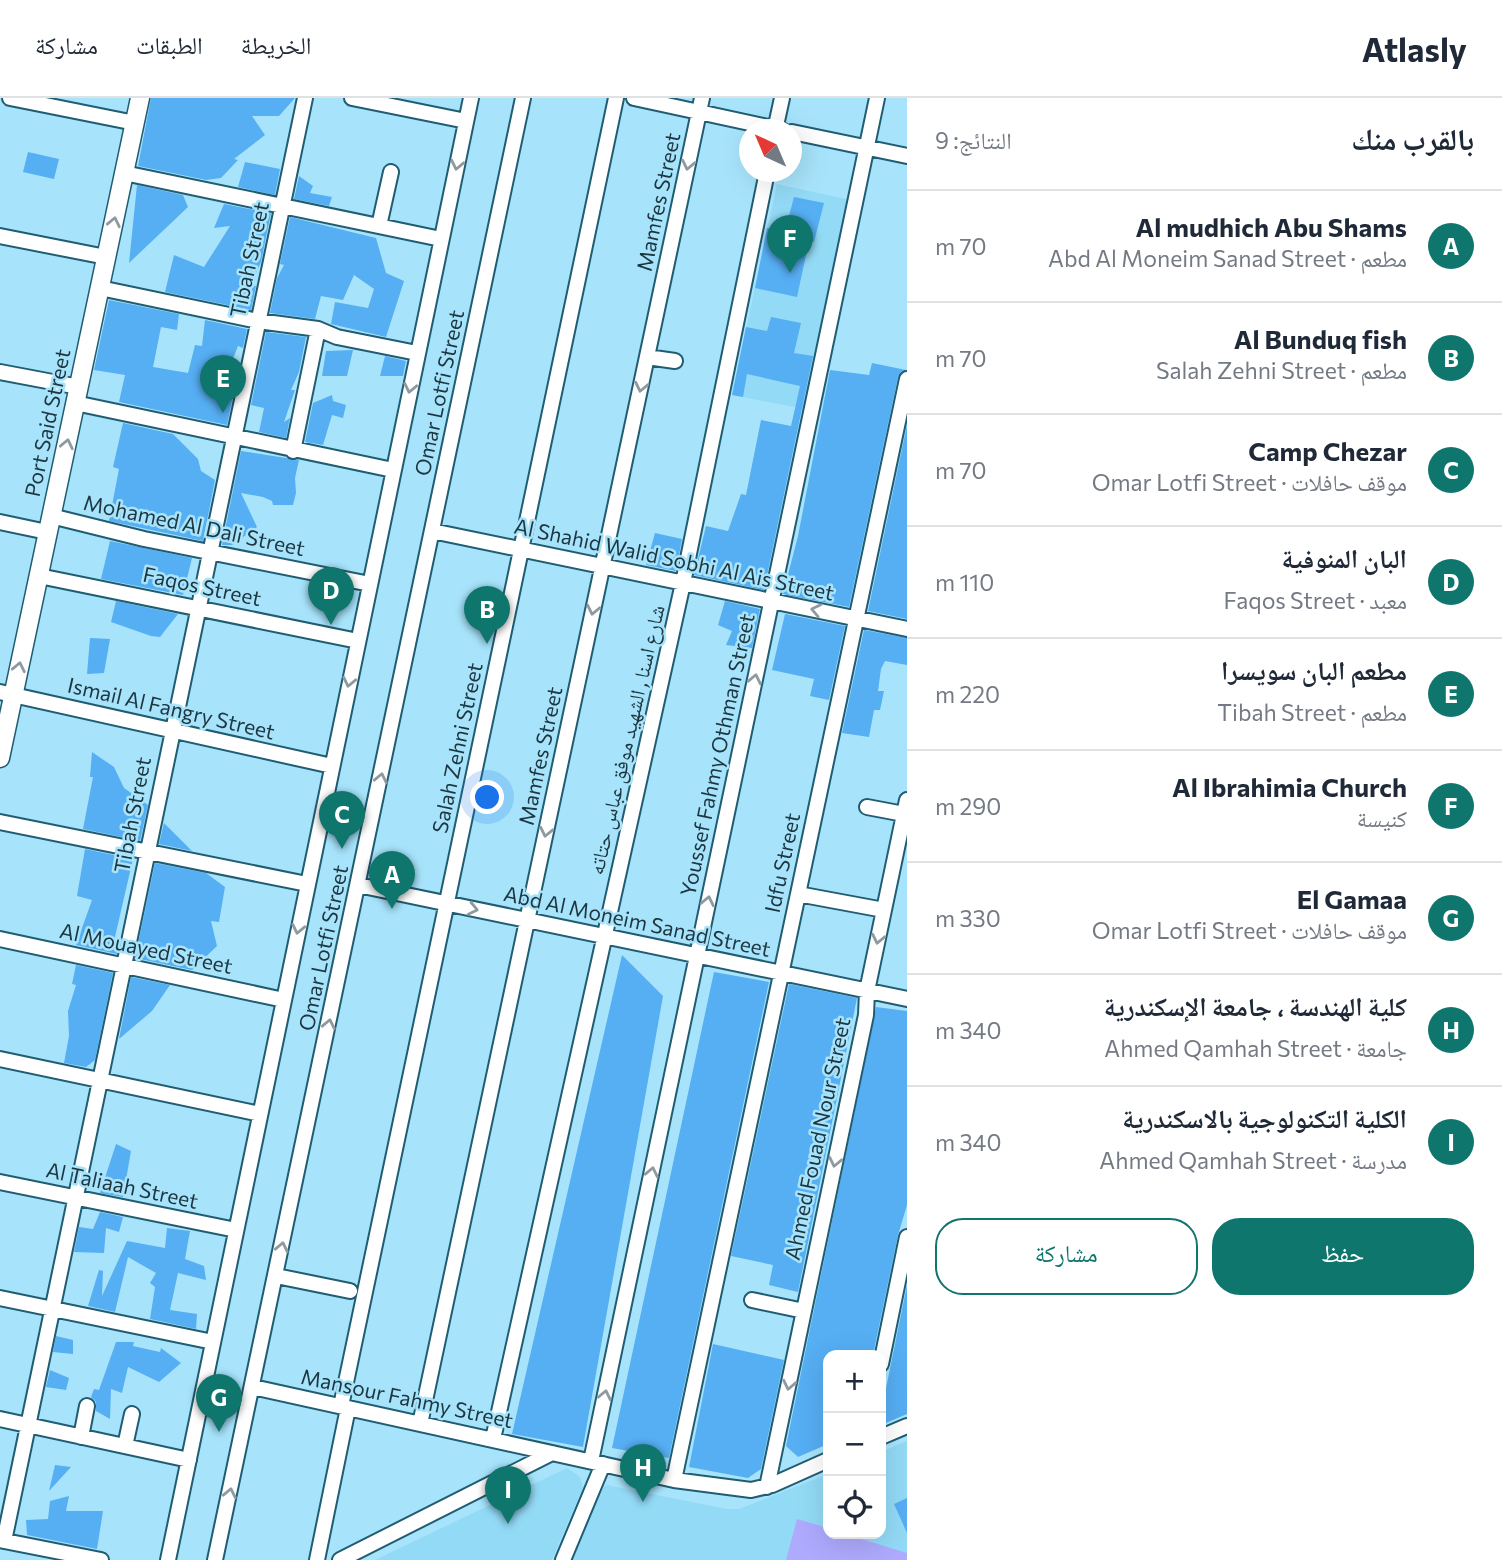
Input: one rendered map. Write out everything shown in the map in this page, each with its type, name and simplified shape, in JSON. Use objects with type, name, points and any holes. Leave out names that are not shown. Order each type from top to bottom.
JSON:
[{"type":"main road","name":"Port Said Street","points":[[0,758],[7,694],[39,576],[140,98]]},
{"type":"street","points":[[10,98],[135,123]]},
{"type":"street","name":"Tibah Street","points":[[2,1541],[305,98]]},
{"type":"street","points":[[352,98],[466,121]]},
{"type":"street","name":"Omar Lotfi Street","points":[[168,1560],[471,98]]},
{"type":"street","name":"Omar Lotfi Street","points":[[215,1560],[523,98]]},
{"type":"street","name":"Salah Zehni Street","points":[[317,1560],[345,1407],[447,903],[616,98]]},
{"type":"street","points":[[634,98],[701,105],[746,119]]},
{"type":"street","points":[[779,119],[782,98]]},
{"type":"street","name":"Youssef Fahmy Othman Street","points":[[563,1560],[597,1463],[697,957],[877,98]]},
{"type":"street","name":"Mamfes Street","points":[[420,1424],[701,105]]},
{"type":"street","points":[[802,134],[907,156]]},
{"type":"street","points":[[379,226],[391,172]]},
{"type":"street","points":[[124,173],[441,239]]},
{"type":"street","name":"شارع اسنا , الشهيد موفق عباس حتاته","points":[[493,1439],[683,583],[765,182]]},
{"type":"street","points":[[0,236],[106,257]]},
{"type":"street","points":[[100,288],[258,321],[318,329],[337,337],[417,353]]},
{"type":"street","points":[[293,451],[318,329]]},
{"type":"street","points":[[647,357],[675,361]]},
{"type":"street","points":[[0,372],[234,438],[393,470]]},
{"type":"street","name":"Idfu Street","points":[[674,1480],[907,379]]},
{"type":"street","name":"Mohamed Al Dali Street","points":[[0,522],[49,524],[210,550],[370,584]]},
{"type":"street","name":"Al Shahid Walid Sobhi Al Ais Street","points":[[432,531],[907,629]]},
{"type":"street","name":"Faqos Street","points":[[39,576],[358,640]]},
{"type":"street","name":"Ismail Al Fangry Street","points":[[7,694],[332,766]]},
{"type":"street","points":[[867,807],[906,807]]},
{"type":"street","name":"Ahmed Fouad Nour Street","points":[[767,1487],[866,1015],[867,991],[906,807]]},
{"type":"street","points":[[0,822],[307,884]]},
{"type":"street","name":"Abd Al Moneim Sanad Street","points":[[358,885],[907,999]]},
{"type":"street","points":[[798,894],[884,910]]},
{"type":"street","name":"Al Mouayed Street","points":[[0,939],[284,1000]]},
{"type":"street","points":[[0,1059],[260,1114]]},
{"type":"street","name":"Al Taliaah Street","points":[[0,1182],[236,1230]]},
{"type":"street","points":[[884,1350],[907,1237]]},
{"type":"street","points":[[276,1276],[350,1291]]},
{"type":"street","points":[[0,1298],[213,1342]]},
{"type":"street","points":[[752,1300],[804,1311]]},
{"type":"street","name":"Mansour Fahmy Street","points":[[253,1387],[674,1480],[737,1490],[767,1487]]},
{"type":"street","points":[[81,1437],[87,1406]]},
{"type":"street","points":[[125,1446],[132,1415]]},
{"type":"street","points":[[0,1419],[188,1460]]},
{"type":"street","points":[[886,1435],[907,1426]]},
{"type":"street","points":[[340,1560],[552,1453]]},
{"type":"street","points":[[767,1487],[823,1462]]},
{"type":"street","points":[[2,1541],[101,1560]]},
{"type":"shaded area","points":[[777,184],[850,200],[805,409],[732,395]]},
{"type":"shaded area","points":[[907,1441],[907,1560],[566,1560],[600,1489],[607,1485],[727,1509],[739,1509],[823,1476],[823,1539],[886,1539],[886,1450]]},
{"type":"shaded area","points":[[567,1468],[580,1477],[583,1487],[552,1560],[375,1560]]},
{"type":"shaded area","points":[[797,1519],[823,1527],[823,1539],[861,1539],[907,1553],[907,1560],[786,1560]]},
{"type":"building","points":[[151,98],[295,98],[279,116],[252,116],[265,135],[234,159],[238,160],[221,178],[206,180],[138,166]]},
{"type":"building","points":[[28,152],[59,159],[54,179],[23,172]]},
{"type":"building","points":[[245,162],[280,169],[275,195],[238,187]]},
{"type":"building","points":[[299,176],[313,186],[310,193],[332,197],[329,206],[294,199]]},
{"type":"building","points":[[137,185],[183,195],[188,207],[129,263]]},
{"type":"building","points":[[794,197],[824,203],[814,242],[809,241],[797,297],[755,288],[767,228],[785,231]]},
{"type":"building","points":[[224,204],[271,213],[261,262],[251,285],[256,286],[251,310],[165,292],[174,255],[204,267],[230,226],[214,228]]},
{"type":"building","points":[[290,217],[376,238],[386,273],[404,281],[386,337],[331,324],[335,302],[368,308],[374,289],[354,275],[343,300],[321,296],[315,319],[270,313],[277,278],[284,265],[280,264]]},
{"type":"building","points":[[109,300],[179,314],[177,330],[161,327],[153,367],[188,373],[195,345],[202,346],[205,320],[247,329],[243,348],[238,346],[227,374],[237,377],[227,425],[119,402],[125,375],[94,370]]},
{"type":"building","points":[[771,317],[801,323],[794,353],[813,356],[764,590],[694,575],[706,526],[728,531],[741,494],[746,495],[761,420],[791,426],[800,386],[747,374],[743,397],[732,395],[746,327],[767,331]]},
{"type":"building","points":[[266,332],[306,337],[299,372],[291,390],[295,390],[284,422],[290,418],[286,438],[259,432],[264,408],[251,405]]},
{"type":"building","points":[[353,350],[347,376],[322,376],[326,351]]},
{"type":"building","points":[[385,356],[406,361],[403,376],[380,376]]},
{"type":"building","points":[[872,363],[906,370],[898,377],[849,607],[783,594],[798,536],[830,370],[869,375]]},
{"type":"building","points":[[332,395],[333,401],[346,405],[343,418],[332,415],[323,445],[305,442],[313,403]]},
{"type":"building","points":[[123,423],[173,434],[198,459],[201,471],[215,480],[203,541],[109,521],[119,469],[113,467]]},
{"type":"building","points":[[907,425],[907,619],[868,611]]},
{"type":"building","points":[[241,451],[299,460],[295,478],[296,493],[293,505],[273,505],[272,501],[263,497],[241,493],[257,527],[232,545],[222,545]]},
{"type":"building","points":[[655,533],[682,539],[676,571],[646,565]]},
{"type":"building","points":[[110,541],[192,558],[183,595],[101,579]]},
{"type":"building","points":[[116,601],[178,614],[160,637],[151,636],[111,622]]},
{"type":"building","points":[[725,601],[760,609],[752,648],[726,645],[732,631],[718,625]]},
{"type":"building","points":[[785,614],[845,626],[829,700],[810,696],[814,679],[772,670]]},
{"type":"building","points":[[864,630],[907,638],[907,665],[885,661],[881,669],[878,691],[884,691],[880,710],[874,710],[869,737],[842,733]]},
{"type":"building","points":[[90,638],[110,639],[104,673],[87,674]]},
{"type":"building","points":[[92,752],[114,767],[124,788],[148,805],[140,841],[83,829],[93,777],[90,777]]},
{"type":"building","points":[[164,823],[192,851],[159,844]]},
{"type":"building","points":[[85,849],[133,859],[114,941],[119,942],[117,954],[76,945],[92,900],[77,896]]},
{"type":"building","points":[[155,863],[206,873],[225,887],[219,922],[211,921],[217,946],[192,970],[135,958]]},
{"type":"building","points":[[622,955],[663,996],[583,1447],[512,1434]]},
{"type":"building","points":[[76,965],[113,973],[95,1060],[86,1067],[64,1063],[69,1036],[68,1011],[76,985],[72,984]]},
{"type":"building","points":[[714,972],[769,982],[669,1458],[612,1448]]},
{"type":"building","points":[[131,977],[170,985],[152,1011],[119,1039]]},
{"type":"building","points":[[789,984],[857,998],[798,1292],[769,1285],[773,1265],[731,1256]]},
{"type":"building","points":[[876,1007],[907,1011],[907,1205],[898,1235],[874,1350],[823,1350],[823,1446],[798,1457],[786,1446]]},
{"type":"building","points":[[116,1144],[131,1151],[123,1197],[100,1193]]},
{"type":"building","points":[[100,1212],[123,1217],[119,1232],[106,1228],[104,1253],[74,1252],[79,1227],[93,1229]]},
{"type":"building","points":[[167,1228],[190,1231],[185,1259],[204,1266],[206,1280],[178,1273],[170,1310],[197,1314],[196,1329],[150,1319],[155,1287],[150,1283],[156,1273],[128,1257],[115,1312],[88,1306],[99,1270],[103,1271],[102,1296],[127,1241],[165,1248]]},
{"type":"building","points":[[907,1285],[907,1414],[886,1423],[886,1388]]},
{"type":"building","points":[[56,1336],[73,1340],[73,1354],[53,1352]]},
{"type":"building","points":[[116,1342],[134,1342],[133,1346],[160,1352],[161,1348],[181,1363],[159,1382],[128,1367],[122,1393],[111,1389],[110,1419],[96,1411],[96,1402],[91,1397],[94,1389],[99,1390]]},
{"type":"building","points":[[713,1344],[784,1360],[761,1469],[748,1478],[689,1467]]},
{"type":"building","points":[[50,1370],[69,1378],[66,1390],[46,1387]]},
{"type":"building","points":[[55,1465],[71,1467],[49,1491]]},
{"type":"building","points":[[69,1496],[66,1511],[103,1511],[97,1549],[27,1535],[26,1520],[48,1519],[50,1501]]},
{"type":"building","points":[[907,1498],[907,1533],[894,1504]]},
{"type":"place","name":"Al Ibrahimia Church","points":[[790,273]]},
{"type":"place","name":"مطعم البان سويسرا","points":[[223,413]]},
{"type":"place","name":"البان المنوفية","points":[[331,625]]},
{"type":"place","name":"Al Bunduq fish","points":[[487,644]]},
{"type":"place","name":"Camp Chezar","points":[[342,849]]},
{"type":"place","name":"Al mudhich Abu Shams","points":[[392,909]]},
{"type":"place","name":"El Gamaa","points":[[219,1432]]},
{"type":"place","name":"كلية الهندسة ، جامعة الإسكندرية","points":[[643,1502]]},
{"type":"place","name":"الكلية التكنولوجية بالاسكندرية","points":[[508,1524]]}]
